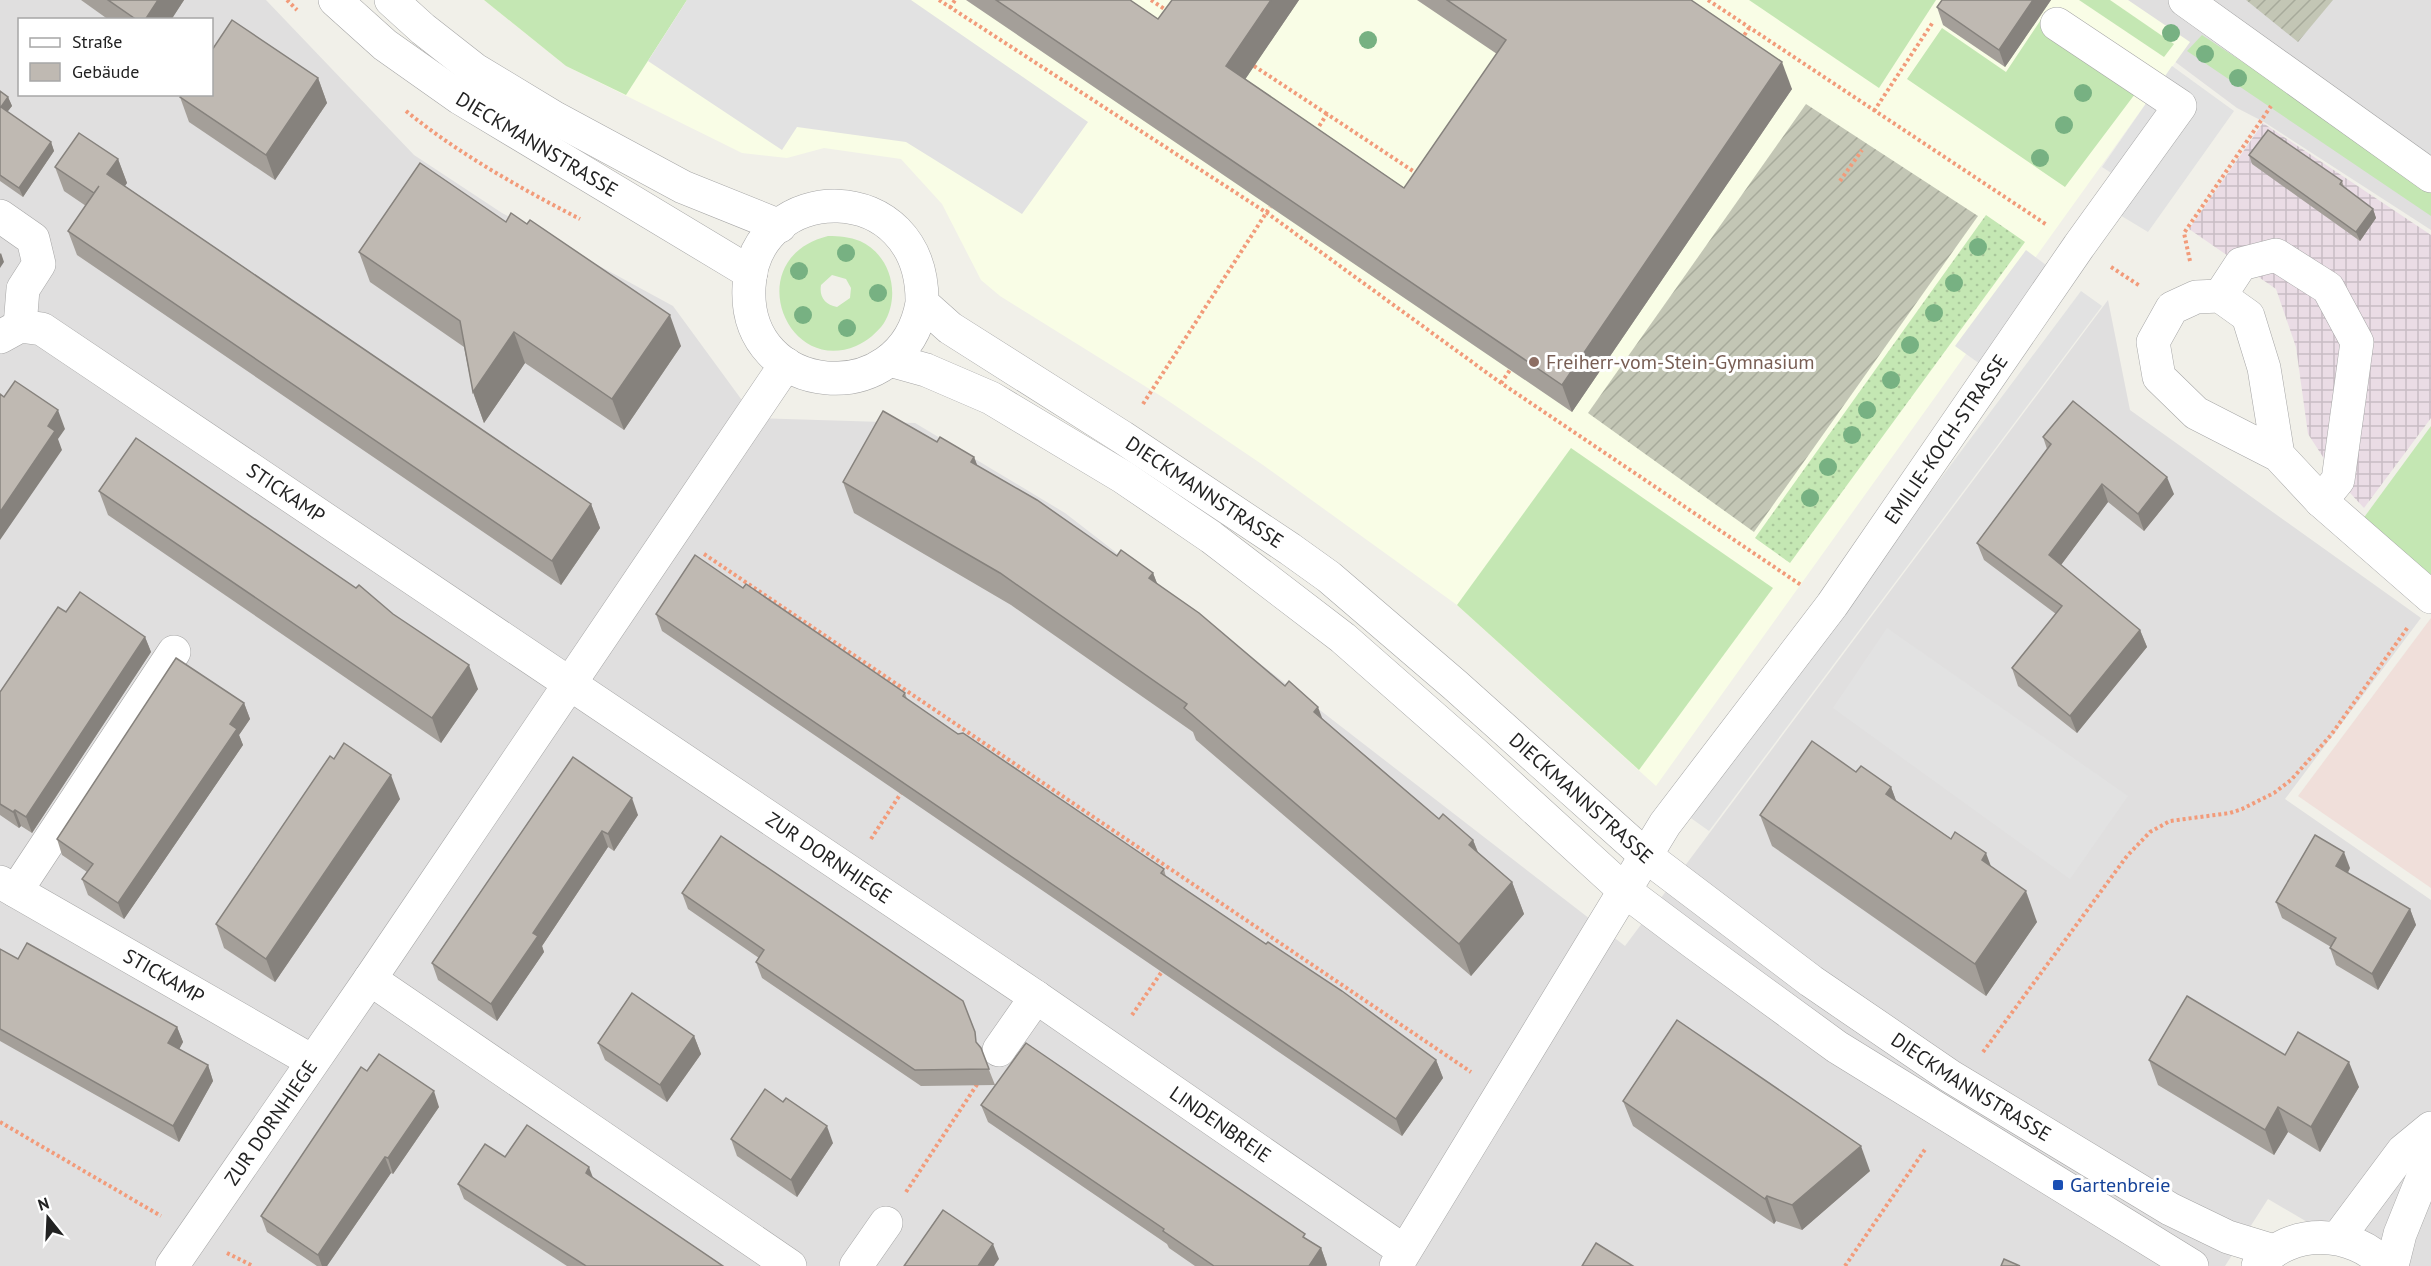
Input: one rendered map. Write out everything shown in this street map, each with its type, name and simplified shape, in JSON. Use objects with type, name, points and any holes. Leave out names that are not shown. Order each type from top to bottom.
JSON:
[{"type":"street","name":"DIECKMANNSTRASSE","points":[[335,0],[385,45],[460,98],[751,273]]},
{"type":"street","name":"DIECKMANNSTRASSE","points":[[391,0],[444,47],[474,69],[555,118],[667,180],[780,226]]},
{"type":"street","points":[[2186,0],[2431,176]]},
{"type":"street","name":"EMILIE-KOCH-STRASSE","points":[[1625,891],[1665,824],[1832,605],[2079,246],[2180,106],[2057,24]]},
{"type":"street","points":[[849,206],[877,216],[897,231],[913,252],[921,276],[922,303],[912,335],[890,360],[862,375],[831,380],[800,372],[786,364],[767,346],[754,323],[749,298],[751,273],[761,246],[780,226],[805,211],[820,207],[849,206]]},
{"type":"street","points":[[0,216],[33,239],[39,264],[23,289],[10,332]]},
{"type":"street","points":[[2321,501],[2338,480],[2357,342],[2328,288],[2276,255],[2241,264],[2196,300],[2153,342],[2159,377],[2196,413],[2278,455],[2321,501],[2431,597]]},
{"type":"street","points":[[2196,300],[2248,316],[2264,368],[2278,455]]},
{"type":"street","name":"DIECKMANNSTRASSE","points":[[922,303],[950,327],[1132,444],[1329,577],[1455,685],[1646,856],[1811,981],[1950,1076],[2170,1209],[2228,1237],[2266,1259],[2286,1245],[2312,1238],[2338,1238],[2363,1248],[2386,1266]]},
{"type":"street","name":"STICKAMP","points":[[10,332],[42,329],[568,684]]},
{"type":"street","name":"DIECKMANNSTRASSE","points":[[890,360],[926,370],[991,398],[1123,477],[1210,537],[1351,645],[1625,891],[1827,1040],[2192,1266]]},
{"type":"street","name":"ZUR DORNHIEGE","points":[[172,1266],[370,979],[786,364]]},
{"type":"street","name":"STICKAMP","points":[[174,652],[8,887],[312,1061]]},
{"type":"street","name":"ZUR DORNHIEGE","points":[[568,684],[1036,997]]},
{"type":"street","name":"LINDENBREIE","points":[[1036,997],[1400,1259],[1625,891]]},
{"type":"street","points":[[370,979],[790,1266]]},
{"type":"street","points":[[999,1050],[1036,997]]},
{"type":"street","points":[[2338,1238],[2403,1151],[2431,1128]]},
{"type":"street","points":[[2392,1266],[2400,1234],[2431,1157]]},
{"type":"street","points":[[856,1266],[886,1223]]},
{"type":"path","points":[[939,0],[1267,213],[1501,383],[1832,605]]},
{"type":"path","points":[[950,8],[955,0]]},
{"type":"path","points":[[1151,0],[1177,16]]},
{"type":"path","points":[[1708,0],[2079,246],[2196,300]]},
{"type":"path","points":[[1874,111],[1933,22]]},
{"type":"path","points":[[1737,44],[1749,28]]},
{"type":"path","points":[[1254,66],[1425,179]]},
{"type":"path","points":[[2196,300],[2184,233],[2292,76]]},
{"type":"path","points":[[1315,133],[1327,114]]},
{"type":"path","points":[[1840,181],[1862,150]]},
{"type":"path","points":[[1143,404],[1270,207]]},
{"type":"path","points":[[1501,383],[1510,370]]},
{"type":"path","points":[[1133,398],[1153,410]]},
{"type":"path","points":[[671,532],[1502,1093]]},
{"type":"path","points":[[1981,1055],[2127,856],[2150,832],[2170,821],[2223,814],[2242,809],[2274,793],[2291,780],[2331,735],[2386,655],[2431,597]]},
{"type":"path","points":[[944,730],[950,720]]},
{"type":"path","points":[[849,872],[906,786]]},
{"type":"path","points":[[1207,908],[1214,898]]},
{"type":"path","points":[[1109,1048],[1168,964]]},
{"type":"path","points":[[886,1223],[999,1050]]},
{"type":"path","points":[[0,1122],[193,1235],[254,1266]]},
{"type":"path","points":[[1845,1266],[1926,1148]]},
{"type":"shaded area","points":[[0,0],[266,0],[414,155],[502,213],[673,306],[755,418],[915,423],[1065,513],[1625,946],[2108,300],[2130,410],[2421,618],[2285,799],[2431,900],[2431,1266],[2382,1266],[2268,1199],[2225,1266],[0,1266]]},
{"type":"shaded area","name":"Freiherr-vom-Stein-Gymnasium","points":[[484,0],[2128,0],[2190,42],[1656,786],[1457,605],[1263,465],[1164,398],[1000,296],[981,280],[942,204],[901,159],[824,148],[787,158],[742,153],[566,66]]},
{"type":"shaded area","points":[[687,0],[911,0],[1088,122],[1022,214],[906,142],[797,127],[782,150],[648,61]]},
{"type":"shaded area","points":[[2117,0],[2431,0],[2431,230],[2264,122],[2237,108],[2170,58]]},
{"type":"shaded area","points":[[2246,0],[2333,0],[2298,42]]},
{"type":"shaded area","points":[[2172,66],[2234,111],[2148,232],[2100,203],[2119,178],[2102,167]]},
{"type":"shaded area","points":[[1806,104],[1978,216],[1754,532],[1588,413]]},
{"type":"shaded area","points":[[2263,123],[2431,235],[2431,418],[2364,508],[2338,480],[2308,434],[2296,347],[2276,289],[2189,229]]},
{"type":"shaded area","points":[[2026,250],[2050,268],[1980,364],[1955,346]]},
{"type":"shaded area","points":[[2081,291],[2102,306],[1709,831],[1688,816]]},
{"type":"shaded area","points":[[2431,618],[2431,888],[2298,796]]},
{"type":"shaded area","points":[[1887,628],[2128,796],[2070,879],[1833,708]]},
{"type":"green space","points":[[484,0],[687,0],[626,95],[566,66]]},
{"type":"green space","points":[[1749,0],[1936,0],[1879,88]]},
{"type":"green space","points":[[2079,0],[2110,0],[2174,44],[2164,57]]},
{"type":"green space","points":[[2044,15],[2144,82],[2065,187],[1907,79],[1942,28],[2006,72]]},
{"type":"green space","points":[[2202,35],[2431,187],[2431,216],[2187,51]]},
{"type":"green space","points":[[1986,215],[2025,242],[1790,563],[1755,538]]},
{"type":"green space","points":[[828,236],[852,239],[871,247],[886,266],[892,288],[889,312],[884,323],[864,342],[831,351],[809,345],[793,330],[782,310],[779,288],[785,267],[801,248]],"holes":[[[832,275],[846,279],[851,288],[850,298],[837,307],[826,302],[822,297],[821,285]]]},
{"type":"green space","points":[[2431,426],[2431,585],[2357,527]]},
{"type":"green space","points":[[1571,448],[1773,588],[1639,770],[1457,605]]},
{"type":"building","points":[[108,0],[158,0],[146,18],[134,18]]},
{"type":"building","points":[[996,0],[1130,0],[1158,19],[1172,0],[1271,0],[1226,66],[1404,188],[1506,40],[1447,0],[1691,0],[1782,62],[1562,385]]},
{"type":"building","points":[[1942,0],[2033,0],[1999,50],[1937,7]]},
{"type":"building","points":[[232,20],[318,78],[266,155],[180,97],[213,96],[213,48]]},
{"type":"building","points":[[0,91],[8,97],[1,107],[51,142],[19,188],[0,175]]},
{"type":"building","points":[[2268,130],[2342,181],[2340,184],[2373,209],[2356,232],[2249,155]]},
{"type":"building","points":[[79,133],[118,159],[107,174],[591,504],[552,561],[68,231],[99,186],[94,193],[55,167]]},
{"type":"building","points":[[420,163],[506,222],[511,213],[527,224],[530,220],[670,315],[612,399],[514,332],[473,392],[460,321],[359,252]]},
{"type":"building","points":[[15,381],[58,410],[48,426],[55,431],[0,512],[0,394],[4,397]]},
{"type":"building","points":[[2073,401],[2167,477],[2138,514],[2102,484],[2049,555],[2140,630],[2070,716],[2012,668],[2062,606],[1977,543],[2051,444],[2043,437]]},
{"type":"building","points":[[883,411],[937,442],[940,437],[974,457],[971,462],[1037,500],[1117,556],[1121,550],[1153,573],[1149,578],[1199,613],[1285,686],[1289,681],[1318,707],[1314,712],[1439,819],[1443,814],[1473,840],[1469,845],[1512,882],[1459,944],[1184,708],[1187,704],[1000,573],[843,482]]},
{"type":"building","points":[[136,438],[356,588],[359,585],[393,614],[469,665],[432,718],[99,491]]},
{"type":"building","points":[[695,555],[743,588],[746,584],[905,693],[903,696],[958,734],[963,733],[1164,869],[1161,873],[1266,944],[1268,942],[1342,991],[1436,1060],[1396,1119],[656,614]]},
{"type":"building","points":[[80,592],[145,637],[26,817],[0,804],[0,692],[58,607],[66,612]]},
{"type":"building","points":[[176,658],[244,703],[230,724],[237,729],[118,903],[82,879],[93,864],[57,839]]},
{"type":"building","points":[[1812,741],[1856,772],[1861,766],[1891,787],[1886,794],[1951,839],[1955,832],[1986,853],[1982,860],[2026,891],[1975,964],[1760,815]]},
{"type":"building","points":[[344,743],[391,775],[266,959],[216,924],[330,756],[334,759]]},
{"type":"building","points":[[573,757],[632,798],[608,834],[602,831],[533,933],[538,936],[491,1004],[432,963]]},
{"type":"building","points":[[2315,835],[2344,852],[2336,866],[2410,909],[2372,974],[2330,948],[2336,938],[2276,902]]},
{"type":"building","points":[[721,836],[963,1001],[975,1032],[976,1042],[981,1048],[989,1069],[915,1070],[756,962],[764,950],[682,893]]},
{"type":"building","points":[[27,943],[177,1027],[168,1043],[208,1065],[173,1126],[0,1029],[0,949],[18,959]]},
{"type":"building","points":[[632,993],[694,1036],[660,1085],[598,1043]]},
{"type":"building","points":[[2187,996],[2285,1055],[2298,1032],[2349,1062],[2311,1127],[2278,1107],[2265,1130],[2149,1060]]},
{"type":"building","points":[[1677,1020],[1861,1146],[1792,1205],[1767,1196],[1765,1199],[1623,1101]]},
{"type":"building","points":[[1026,1043],[1305,1234],[1303,1237],[1321,1248],[1309,1266],[1214,1266],[1163,1231],[1164,1229],[981,1105]]},
{"type":"building","points":[[379,1054],[434,1091],[388,1158],[385,1157],[318,1255],[261,1216],[361,1067],[367,1071]]},
{"type":"building","points":[[765,1089],[783,1102],[786,1098],[827,1126],[791,1180],[731,1139]]},
{"type":"building","points":[[527,1125],[589,1167],[586,1173],[723,1266],[586,1266],[458,1184],[485,1144],[505,1157]]},
{"type":"building","points":[[943,1210],[993,1244],[978,1266],[904,1266]]},
{"type":"building","points":[[1596,1243],[1633,1266],[1582,1266]]},
{"type":"building","points":[[2004,1259],[2020,1266],[2001,1266]]},
{"type":"place","name":"Freiherr-vom-Stein-Gymnasium","points":[[1534,362]]},
{"type":"place","name":"Gartenbreie","points":[[2058,1185]]}]
